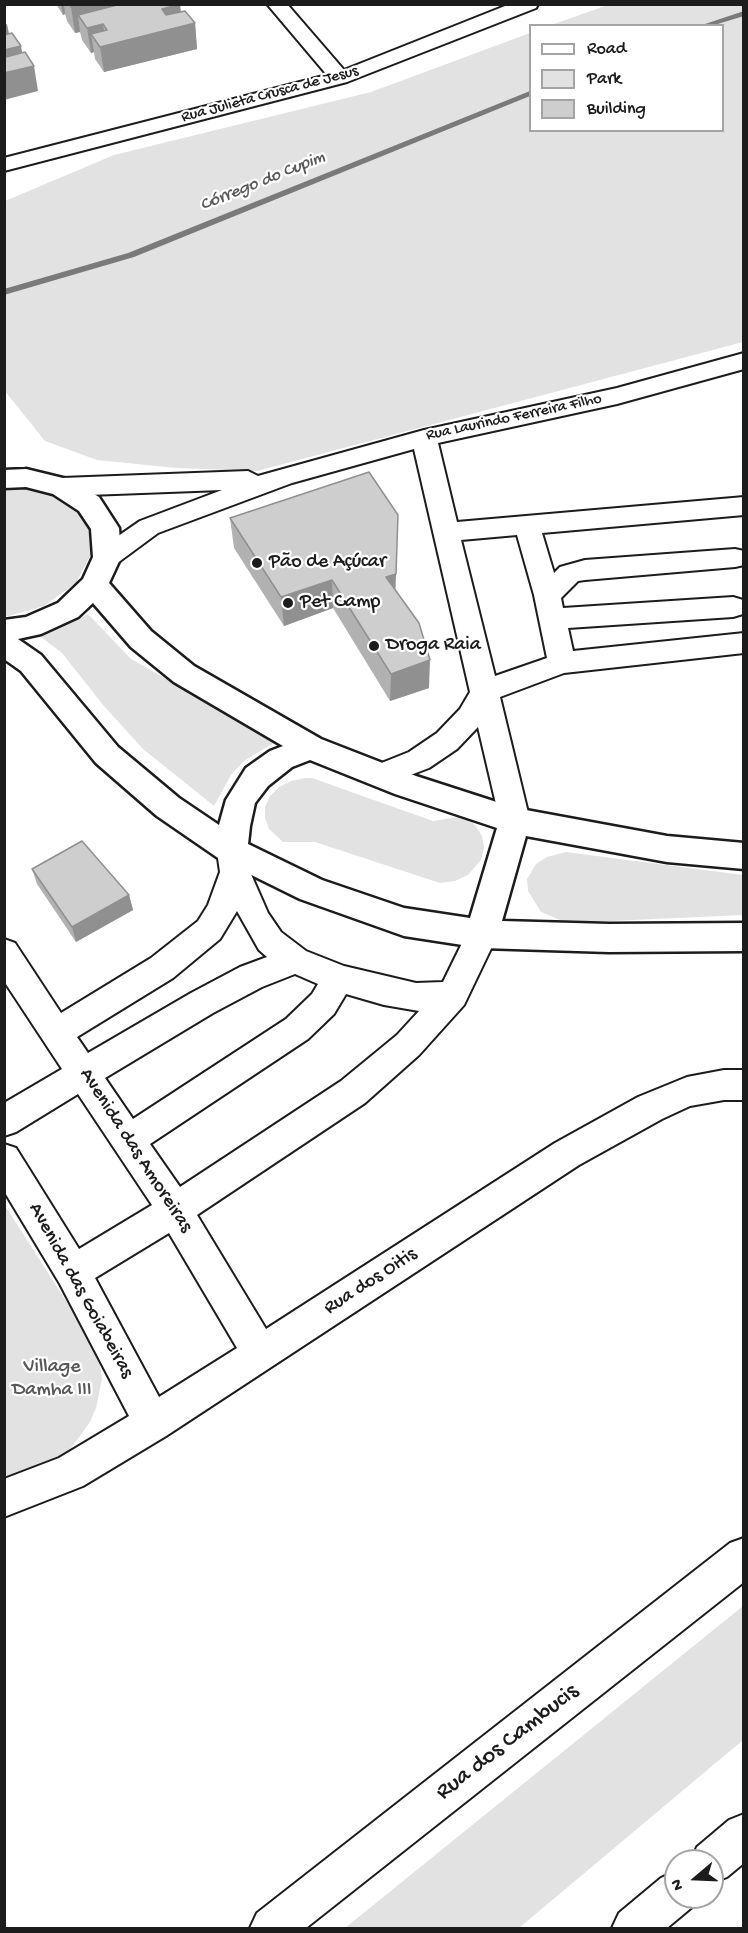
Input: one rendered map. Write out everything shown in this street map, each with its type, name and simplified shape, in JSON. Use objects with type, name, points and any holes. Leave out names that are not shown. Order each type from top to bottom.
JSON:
[{"type":"street","points":[[276,4],[340,78]]},
{"type":"street","name":"Rua Julieta Crusca de Jesus","points":[[4,165],[340,78],[529,4]]},
{"type":"street","name":"Rua Laurindo Ferreira Filho","points":[[107,557],[149,527],[284,476],[424,438],[617,396],[744,361]]},
{"type":"street","points":[[73,1272],[175,1209],[353,1092],[408,1045],[453,995],[482,934],[515,821],[424,438]]},
{"type":"street","points":[[4,457],[15,479],[62,487],[89,504],[105,528],[107,557],[94,585],[68,610],[31,627],[4,631]]},
{"type":"street","name":"Rua Laurindo Ferreira Filho","points":[[62,487],[224,482],[284,476]]},
{"type":"street","points":[[448,532],[744,506]]},
{"type":"street","points":[[527,525],[562,663]]},
{"type":"street","points":[[739,552],[738,618],[549,607],[569,574],[585,570],[739,552]]},
{"type":"street","points":[[94,585],[141,639],[184,674],[310,747],[384,774],[406,785],[515,821],[668,849],[744,856]]},
{"type":"street","points":[[384,774],[419,760],[447,741],[470,717],[485,691],[562,663],[744,643]]},
{"type":"street","points":[[4,644],[31,663],[107,755],[234,861],[404,922],[482,934],[609,938],[744,937]]},
{"type":"street","points":[[57,1032],[162,968],[209,930],[222,910],[234,861],[234,826],[241,800],[257,777],[281,759],[310,747]]},
{"type":"street","points":[[234,861],[261,927],[270,941],[295,960],[339,978],[384,991],[416,997],[453,995]]},
{"type":"street","name":"Avenida das Amoreiras","points":[[4,952],[175,1209],[260,1353]]},
{"type":"street","points":[[4,1121],[85,1075],[202,1003],[251,977],[295,960]]},
{"type":"street","points":[[128,1140],[297,1029],[323,1005],[339,978]]},
{"type":"street","name":"Rua dos Oitis","points":[[4,1498],[70,1473],[153,1423],[567,1154],[650,1108],[687,1092],[724,1084],[744,1085]]},
{"type":"street","name":"Avenida das Goiabeiras","points":[[4,1159],[73,1272],[153,1423]]},
{"type":"street","name":"Rua dos Cambucis","points":[[272,1929],[744,1557]]},
{"type":"street","points":[[724,1852],[744,1834]]},
{"type":"street","points":[[634,1929],[664,1903]]},
{"type":"green space","points":[[608,5],[743,5],[743,342],[257,471],[176,468],[97,460],[45,441],[5,391],[5,201],[114,155],[371,92],[529,33],[529,132],[724,132],[724,24],[554,24]]},
{"type":"green space","points":[[5,487],[35,488],[68,502],[88,525],[91,554],[76,583],[44,606],[5,617]]},
{"type":"green space","points":[[88,614],[131,659],[277,741],[244,761],[231,775],[214,806],[143,749],[103,705],[62,653],[41,637]]},
{"type":"green space","points":[[305,778],[312,778],[433,821],[464,816],[475,825],[482,836],[484,848],[481,860],[468,875],[455,881],[440,883],[315,842],[283,842],[269,829],[265,818],[265,807],[270,796],[279,787]]},
{"type":"green space","points":[[566,852],[743,875],[743,915],[567,923],[541,912],[528,891],[527,879],[536,864],[547,857]]},
{"type":"green space","name":"Village Damha III","points":[[4,1204],[98,1351],[102,1379],[96,1408],[90,1422],[72,1447],[60,1458],[4,1481]]},
{"type":"green space","points":[[743,1606],[743,1740],[519,1928],[345,1928]]},
{"type":"building","points":[[121,4],[180,4],[162,9],[166,15],[185,11],[195,23],[100,47],[91,34],[107,30],[103,24],[87,28],[78,15]]},
{"type":"building","points":[[12,33],[21,46],[4,50],[4,35]]},
{"type":"building","points":[[25,52],[34,66],[4,73],[4,55],[6,57]]},
{"type":"building","points":[[369,472],[398,515],[396,574],[386,577],[419,623],[430,660],[391,674],[332,580],[281,597],[230,518]]},
{"type":"building","points":[[82,841],[129,895],[72,927],[32,869]]},
{"type":"waterway","name":"Córrego do Cupim","points":[[708,24],[744,13]]},
{"type":"waterway","name":"Córrego do Cupim","points":[[4,292],[131,255],[529,93]]},
{"type":"place","name":"Pão de Açúcar","points":[[257,563]]},
{"type":"place","name":"Pet Camp","points":[[288,603]]},
{"type":"place","name":"Droga Raia","points":[[374,646]]}]
